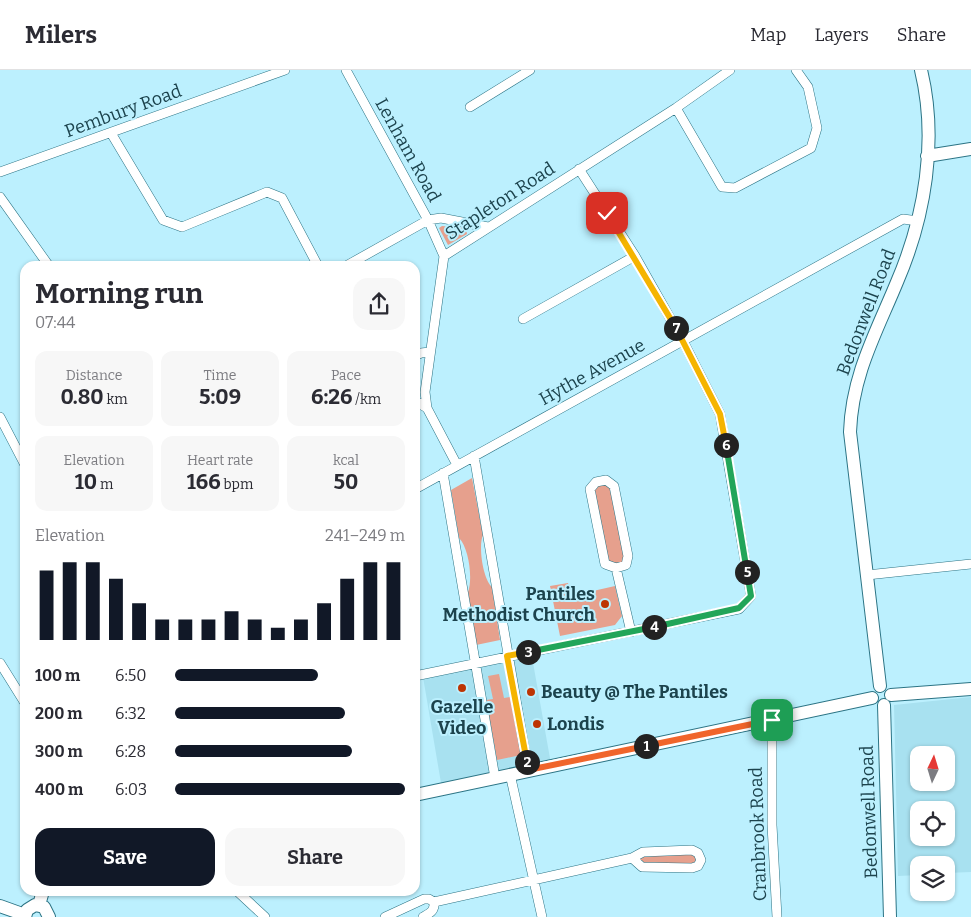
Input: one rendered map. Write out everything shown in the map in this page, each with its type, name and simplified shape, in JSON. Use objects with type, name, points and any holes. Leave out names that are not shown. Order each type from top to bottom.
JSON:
[{"type":"street","name":"Pembury Road","points":[[0,172],[284,70]]},
{"type":"street","name":"Lenham Road","points":[[346,70],[428,220],[444,256]]},
{"type":"street","points":[[470,107],[530,70]]},
{"type":"street","name":"Stapleton Road","points":[[457,465],[427,408],[425,392],[444,256],[676,108],[730,70]]},
{"type":"street","points":[[676,108],[722,187],[735,188],[811,148],[817,128],[808,87],[796,70]]},
{"type":"street","name":"Bedonwell Road","points":[[880,686],[850,432],[850,405],[860,369],[898,279],[918,221],[925,184],[927,156],[926,104],[921,70]]},
{"type":"street","points":[[111,132],[163,220],[182,227],[267,192],[282,198],[315,261]]},
{"type":"street","points":[[927,156],[971,149]]},
{"type":"street","points":[[420,675],[739,608],[751,596],[720,414],[683,341],[635,256],[579,169]]},
{"type":"street","points":[[0,197],[45,261]]},
{"type":"street","name":"Lenham Road","points":[[428,220],[441,218],[488,227]]},
{"type":"street","name":"Hythe Avenue","points":[[420,486],[903,219],[918,221]]},
{"type":"street","points":[[355,261],[428,220]]},
{"type":"street","points":[[523,319],[635,256]]},
{"type":"street","points":[[420,354],[430,352]]},
{"type":"street","points":[[420,404],[427,408]]},
{"type":"street","points":[[0,417],[20,455]]},
{"type":"street","points":[[474,456],[528,770]]},
{"type":"street","points":[[444,473],[474,663],[495,778]]},
{"type":"street","points":[[606,480],[614,486],[628,556],[626,565],[616,568],[605,564],[590,489],[596,482],[606,480]]},
{"type":"street","points":[[867,575],[971,564]]},
{"type":"street","points":[[616,568],[631,632]]},
{"type":"street","points":[[0,663],[20,695]]},
{"type":"street","points":[[872,698],[874,690],[880,686],[887,688],[888,700]]},
{"type":"street","points":[[872,698],[876,703],[971,689]]},
{"type":"street","points":[[420,794],[872,698]]},
{"type":"street","name":"Bedonwell Road","points":[[888,700],[890,917]]},
{"type":"street","name":"Cranbrook Road","points":[[772,720],[772,825],[777,917]]},
{"type":"street","points":[[510,774],[542,917]]},
{"type":"street","points":[[385,917],[424,899],[434,902],[632,858],[643,852],[692,850],[698,853],[701,860],[698,866],[692,868],[642,866],[632,858]]},
{"type":"street","points":[[39,905],[42,896]]},
{"type":"street","points":[[242,896],[265,917]]},
{"type":"street","points":[[422,917],[432,912],[434,902]]},
{"type":"street","points":[[0,906],[25,916],[30,907],[39,905],[47,910],[49,917]]},
{"type":"shaded area","points":[[442,226],[466,228],[467,234],[448,245],[439,228]]},
{"type":"shaded area","points":[[472,478],[483,535],[481,547],[482,562],[486,577],[492,587],[500,640],[476,645],[468,592],[470,579],[468,556],[459,538],[451,490]]},
{"type":"shaded area","points":[[596,482],[614,486],[626,565],[605,564],[590,489]]},
{"type":"shaded area","points":[[568,583],[571,596],[615,586],[622,616],[615,625],[560,636],[550,586]]},
{"type":"shaded area","points":[[532,657],[551,764],[441,783],[423,677]]},
{"type":"shaded area","points":[[499,674],[504,698],[510,697],[521,755],[497,760],[486,700],[493,699],[488,676]]},
{"type":"shaded area","points":[[971,697],[971,872],[955,873],[955,856],[910,856],[910,875],[898,876],[894,705]]},
{"type":"shaded area","points":[[693,853],[697,860],[693,865],[642,863],[639,857]]},
{"type":"place","name":"Pantiles Methodist Church","points":[[605,604]]},
{"type":"place","name":"Gazelle Video","points":[[462,688]]},
{"type":"place","name":"Beauty @ The Pantiles","points":[[531,692]]},
{"type":"place","name":"Londis","points":[[537,724]]},
{"type":"route","points":[[607,213],[635,256],[683,341],[720,414],[751,596],[739,608],[631,632],[507,656],[528,770],[772,720]]}]
